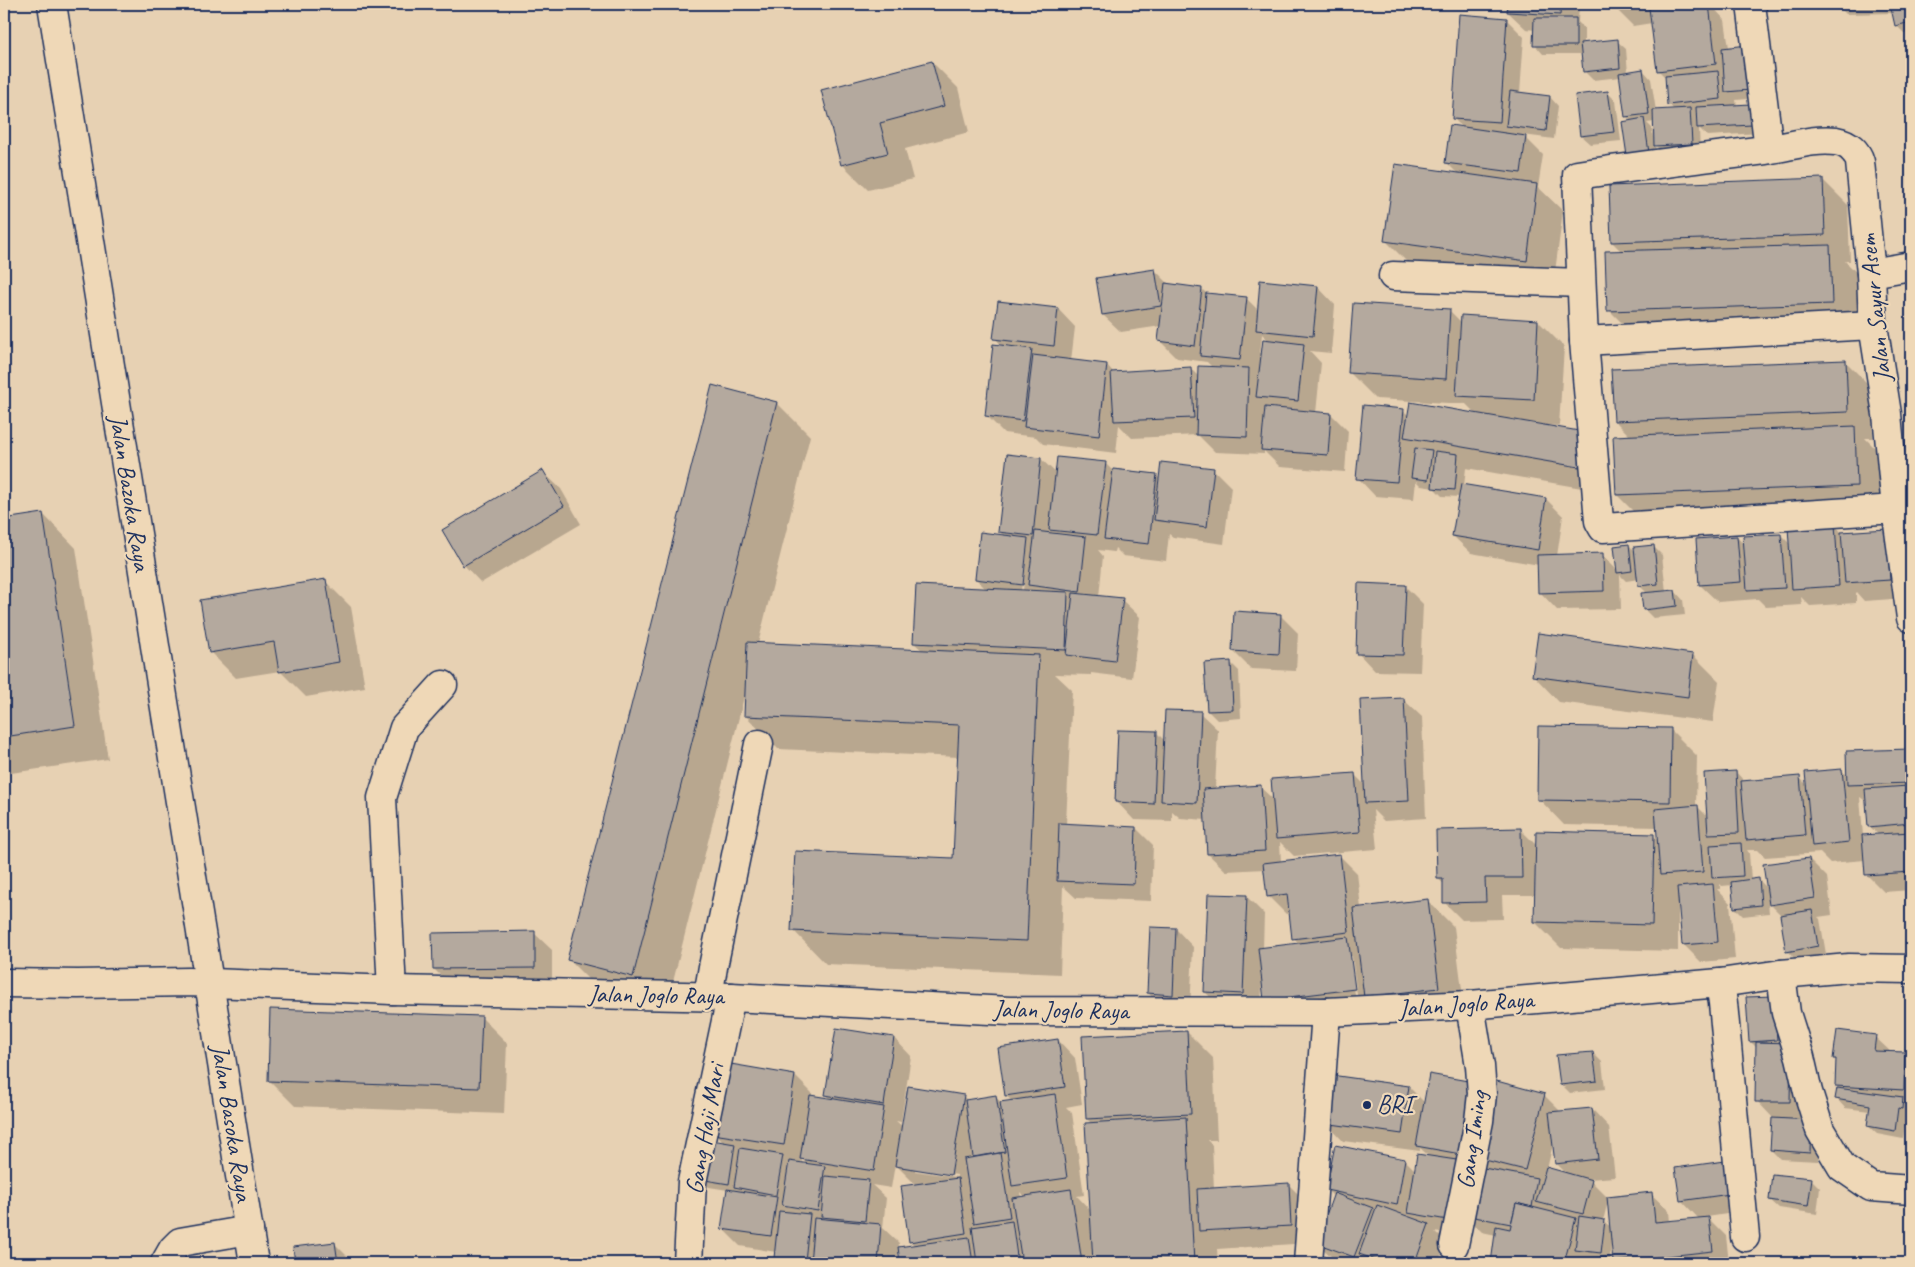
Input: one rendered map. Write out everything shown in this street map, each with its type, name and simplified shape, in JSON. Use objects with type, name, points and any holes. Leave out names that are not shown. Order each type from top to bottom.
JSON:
[{"type":"street","name":"Jalan Bazoka Raya","points":[[52,4],[199,982]]},
{"type":"street","points":[[1751,4],[1769,149],[1576,175],[1584,341],[1599,520],[1603,528],[1896,509]]},
{"type":"street","name":"Jalan Sayur Asem","points":[[1769,149],[1819,140],[1839,141],[1853,149],[1858,155],[1870,273],[1873,325],[1887,414],[1896,509],[1911,618]]},
{"type":"street","points":[[1870,273],[1911,266]]},
{"type":"street","points":[[1393,276],[1581,283]]},
{"type":"street","points":[[1584,341],[1873,325]]},
{"type":"street","points":[[392,990],[382,798],[404,728],[443,685]]},
{"type":"street","name":"Gang Haji Mari","points":[[688,1263],[692,1182],[720,997],[713,967],[759,744]]},
{"type":"street","name":"Jalan Joglo Raya","points":[[4,983],[199,982],[392,990],[720,997],[1010,1011],[1326,1012],[1470,1005],[1720,983],[1780,974],[1849,968],[1911,969]]},
{"type":"street","points":[[1780,974],[1786,1013],[1820,1130],[1842,1167],[1871,1187],[1911,1190]]},
{"type":"street","name":"Jalan Basoka Raya","points":[[199,982],[254,1263]]},
{"type":"street","points":[[1720,983],[1745,1237]]},
{"type":"street","name":"Gang Iming","points":[[1454,1245],[1479,1121],[1482,1094],[1480,1066],[1470,1005]]},
{"type":"street","points":[[1308,1263],[1326,1012]]},
{"type":"street","points":[[165,1263],[173,1248],[180,1242],[249,1230]]},
{"type":"building","points":[[1508,4],[1561,4],[1560,15],[1507,12]]},
{"type":"building","points":[[1613,4],[1652,4],[1614,9]]},
{"type":"building","points":[[1683,4],[1709,4],[1716,64],[1657,71],[1649,8]]},
{"type":"building","points":[[1890,4],[1911,4],[1911,22],[1895,26]]},
{"type":"building","points":[[1459,14],[1507,18],[1500,122],[1452,119]]},
{"type":"building","points":[[1534,18],[1576,18],[1576,46],[1533,46]]},
{"type":"building","points":[[1618,39],[1620,68],[1583,72],[1580,43]]},
{"type":"building","points":[[1748,45],[1751,90],[1725,92],[1722,48]]},
{"type":"building","points":[[932,61],[944,106],[880,123],[888,153],[841,165],[821,90]]},
{"type":"building","points":[[1643,69],[1649,114],[1625,117],[1619,73]]},
{"type":"building","points":[[1718,71],[1721,99],[1667,105],[1665,76]]},
{"type":"building","points":[[1510,91],[1550,96],[1546,131],[1506,126]]},
{"type":"building","points":[[1608,91],[1614,132],[1580,136],[1575,95]]},
{"type":"building","points":[[1751,104],[1752,125],[1697,128],[1696,107]]},
{"type":"building","points":[[1690,108],[1692,144],[1654,146],[1653,110]]},
{"type":"building","points":[[1644,118],[1649,153],[1627,156],[1622,122]]},
{"type":"building","points":[[1450,125],[1526,136],[1521,173],[1445,163]]},
{"type":"building","points":[[1395,164],[1537,184],[1527,261],[1384,241]]},
{"type":"building","points":[[1823,178],[1825,235],[1611,242],[1609,186]]},
{"type":"building","points":[[1830,245],[1832,304],[1607,311],[1605,251]]},
{"type":"building","points":[[1155,269],[1161,306],[1102,315],[1096,278]]},
{"type":"building","points":[[1260,280],[1318,286],[1313,336],[1256,330]]},
{"type":"building","points":[[1165,283],[1202,288],[1195,346],[1158,341]]},
{"type":"building","points":[[1206,293],[1247,297],[1240,360],[1200,356]]},
{"type":"building","points":[[998,301],[1058,308],[1054,346],[993,339]]},
{"type":"building","points":[[1353,303],[1450,309],[1446,379],[1348,373]]},
{"type":"building","points":[[1461,315],[1538,320],[1534,400],[1456,396]]},
{"type":"building","points":[[1263,339],[1304,344],[1298,401],[1256,397]]},
{"type":"building","points":[[993,344],[1032,349],[1023,421],[985,416]]},
{"type":"building","points":[[1033,355],[1107,364],[1099,436],[1024,427]]},
{"type":"building","points":[[1846,360],[1848,412],[1614,421],[1611,369]]},
{"type":"building","points":[[1198,366],[1249,368],[1247,437],[1196,435]]},
{"type":"building","points":[[1191,367],[1194,418],[1114,421],[1111,372]]},
{"type":"building","points":[[712,385],[777,402],[633,977],[567,960]]},
{"type":"building","points":[[1410,402],[1585,432],[1579,467],[1404,437]]},
{"type":"building","points":[[1363,405],[1404,409],[1397,482],[1356,479]]},
{"type":"building","points":[[1265,407],[1331,413],[1328,455],[1261,450]]},
{"type":"building","points":[[1855,426],[1857,486],[1616,495],[1613,436]]},
{"type":"building","points":[[1415,448],[1432,450],[1428,480],[1411,478]]},
{"type":"building","points":[[1435,451],[1458,454],[1455,490],[1432,488]]},
{"type":"building","points":[[1007,454],[1041,458],[1033,536],[998,532]]},
{"type":"building","points":[[1057,457],[1106,462],[1097,535],[1049,530]]},
{"type":"building","points":[[1161,462],[1214,468],[1207,527],[1154,520]]},
{"type":"building","points":[[1113,469],[1157,474],[1149,544],[1104,539]]},
{"type":"building","points":[[543,470],[564,506],[463,566],[442,530]]},
{"type":"building","points":[[1461,484],[1546,498],[1538,550],[1452,536]]},
{"type":"building","points":[[43,513],[75,726],[4,737],[4,519]]},
{"type":"building","points":[[1835,524],[1839,586],[1792,589],[1788,527]]},
{"type":"building","points":[[1887,529],[1890,580],[1845,583],[1841,532]]},
{"type":"building","points":[[1035,531],[1086,537],[1080,592],[1028,585]]},
{"type":"building","points":[[980,532],[1028,538],[1023,585],[975,579]]},
{"type":"building","points":[[1781,534],[1785,588],[1747,590],[1743,536]]},
{"type":"building","points":[[1737,536],[1741,582],[1699,585],[1696,539]]},
{"type":"building","points":[[1629,544],[1632,571],[1617,573],[1614,546]]},
{"type":"building","points":[[1654,545],[1658,584],[1638,586],[1634,547]]},
{"type":"building","points":[[1603,553],[1604,591],[1538,593],[1537,555]]},
{"type":"building","points":[[326,579],[339,662],[279,672],[274,642],[209,653],[200,600]]},
{"type":"building","points":[[1358,583],[1406,585],[1403,655],[1356,654]]},
{"type":"building","points":[[916,585],[1068,592],[1066,650],[913,643]]},
{"type":"building","points":[[1675,590],[1677,606],[1643,610],[1641,593]]},
{"type":"building","points":[[1073,593],[1123,598],[1115,661],[1066,655]]},
{"type":"building","points":[[1234,611],[1281,614],[1279,654],[1232,651]]},
{"type":"building","points":[[1538,633],[1693,654],[1688,697],[1532,676]]},
{"type":"building","points":[[747,642],[1039,655],[1027,941],[791,931],[795,851],[953,858],[959,725],[744,716]]},
{"type":"building","points":[[1231,661],[1233,710],[1207,711],[1204,663]]},
{"type":"building","points":[[1404,698],[1409,801],[1365,803],[1360,700]]},
{"type":"building","points":[[1165,710],[1201,711],[1197,803],[1161,801]]},
{"type":"building","points":[[1538,726],[1671,728],[1670,802],[1537,800]]},
{"type":"building","points":[[1118,730],[1157,731],[1154,804],[1115,802]]},
{"type":"building","points":[[1910,749],[1911,783],[1847,785],[1846,751]]},
{"type":"building","points":[[1842,769],[1849,842],[1812,846],[1805,772]]},
{"type":"building","points":[[1736,771],[1739,833],[1708,834],[1704,773]]},
{"type":"building","points":[[1355,773],[1360,832],[1276,839],[1271,779]]},
{"type":"building","points":[[1800,776],[1805,835],[1746,840],[1741,781]]},
{"type":"building","points":[[1261,785],[1265,851],[1207,854],[1203,789]]},
{"type":"building","points":[[1908,786],[1911,823],[1868,827],[1865,789]]},
{"type":"building","points":[[1698,805],[1703,872],[1660,875],[1655,809]]},
{"type":"building","points":[[1059,823],[1136,827],[1134,884],[1057,881]]},
{"type":"building","points":[[1521,828],[1522,878],[1485,878],[1486,902],[1443,903],[1443,879],[1437,879],[1436,830]]},
{"type":"building","points":[[1536,831],[1654,834],[1652,925],[1534,922]]},
{"type":"building","points":[[1911,832],[1911,872],[1865,875],[1862,835]]},
{"type":"building","points":[[1741,843],[1743,876],[1712,878],[1710,845]]},
{"type":"building","points":[[1340,854],[1349,932],[1292,939],[1287,894],[1267,897],[1263,863]]},
{"type":"building","points":[[1809,858],[1815,898],[1769,905],[1763,864]]},
{"type":"building","points":[[1759,878],[1761,905],[1734,908],[1731,882]]},
{"type":"building","points":[[1713,884],[1718,942],[1682,945],[1677,887]]},
{"type":"building","points":[[1208,894],[1247,895],[1243,994],[1204,992]]},
{"type":"building","points":[[1428,899],[1439,988],[1364,997],[1353,908]]},
{"type":"building","points":[[1812,910],[1818,946],[1786,952],[1780,915]]},
{"type":"building","points":[[1150,927],[1176,928],[1173,995],[1147,993]]},
{"type":"building","points":[[535,931],[535,968],[433,969],[432,933]]},
{"type":"building","points":[[1348,937],[1355,989],[1264,1000],[1258,948]]},
{"type":"building","points":[[1774,996],[1777,1040],[1749,1042],[1746,997]]},
{"type":"building","points":[[270,1009],[482,1016],[479,1088],[268,1081]]},
{"type":"building","points":[[836,1028],[894,1037],[884,1105],[825,1095]]},
{"type":"building","points":[[1837,1030],[1876,1035],[1874,1051],[1905,1052],[1904,1090],[1835,1086],[1836,1059],[1833,1059]]},
{"type":"building","points":[[1187,1031],[1191,1114],[1086,1119],[1082,1036]]},
{"type":"building","points":[[1058,1039],[1065,1087],[1005,1096],[998,1048]]},
{"type":"building","points":[[1756,1042],[1791,1043],[1790,1102],[1755,1102]]},
{"type":"building","points":[[1593,1052],[1597,1081],[1560,1085],[1556,1055]]},
{"type":"building","points":[[725,1063],[795,1075],[784,1145],[713,1134]]},
{"type":"building","points":[[1429,1074],[1479,1083],[1466,1155],[1416,1146]]},
{"type":"building","name":"BRI","points":[[1331,1075],[1409,1086],[1402,1134],[1324,1123]]},
{"type":"building","points":[[1493,1080],[1545,1094],[1525,1170],[1473,1157]]},
{"type":"building","points":[[908,1086],[964,1095],[951,1175],[895,1166]]},
{"type":"building","points":[[1837,1088],[1903,1097],[1902,1109],[1898,1108],[1895,1131],[1867,1126],[1870,1105],[1835,1099]]},
{"type":"building","points":[[1055,1094],[1067,1178],[1012,1186],[1000,1102]]},
{"type":"building","points":[[810,1095],[884,1107],[874,1171],[800,1159]]},
{"type":"building","points":[[996,1095],[1005,1152],[973,1157],[965,1100]]},
{"type":"building","points":[[1592,1108],[1598,1159],[1555,1164],[1549,1112]]},
{"type":"building","points":[[1186,1117],[1194,1263],[1093,1263],[1085,1123]]},
{"type":"building","points":[[1772,1118],[1811,1120],[1810,1153],[1770,1150]]},
{"type":"building","points":[[706,1139],[735,1144],[729,1184],[699,1179]]},
{"type":"building","points":[[1335,1145],[1405,1159],[1397,1205],[1326,1190]]},
{"type":"building","points":[[740,1148],[783,1155],[776,1195],[734,1187]]},
{"type":"building","points":[[1000,1153],[1010,1217],[974,1223],[964,1159]]},
{"type":"building","points":[[1417,1154],[1463,1161],[1453,1221],[1408,1213]]},
{"type":"building","points":[[789,1161],[825,1166],[818,1211],[782,1205]]},
{"type":"building","points":[[1725,1161],[1730,1194],[1680,1201],[1675,1168]]},
{"type":"building","points":[[1473,1166],[1537,1178],[1532,1207],[1516,1203],[1511,1224],[1464,1215]]},
{"type":"building","points":[[1546,1167],[1592,1180],[1583,1214],[1536,1202]]},
{"type":"building","points":[[1772,1174],[1812,1178],[1808,1206],[1769,1200]]},
{"type":"building","points":[[825,1176],[869,1180],[865,1221],[821,1217]]},
{"type":"building","points":[[958,1178],[966,1233],[909,1242],[901,1186]]},
{"type":"building","points":[[1289,1183],[1291,1226],[1199,1231],[1197,1189]]},
{"type":"building","points":[[727,1189],[777,1197],[771,1236],[721,1229]]},
{"type":"building","points":[[1071,1189],[1082,1263],[1022,1263],[1012,1198]]},
{"type":"building","points":[[1652,1192],[1655,1222],[1709,1217],[1713,1251],[1613,1262],[1607,1197]]},
{"type":"building","points":[[1334,1193],[1373,1208],[1354,1257],[1316,1243]]},
{"type":"building","points":[[1516,1203],[1576,1218],[1564,1263],[1491,1263],[1496,1226],[1510,1229]]},
{"type":"building","points":[[1377,1205],[1429,1224],[1415,1263],[1385,1263],[1359,1254]]},
{"type":"building","points":[[779,1211],[810,1214],[805,1261],[774,1258]]},
{"type":"building","points":[[1579,1216],[1605,1220],[1601,1253],[1575,1250]]},
{"type":"building","points":[[814,1218],[881,1224],[878,1263],[810,1263]]},
{"type":"building","points":[[1012,1221],[1018,1263],[977,1263],[972,1227]]},
{"type":"building","points":[[969,1237],[973,1263],[900,1263],[898,1247]]},
{"type":"building","points":[[335,1242],[338,1263],[295,1263],[293,1247]]},
{"type":"building","points":[[1606,1257],[1606,1263],[1580,1263],[1579,1260]]},
{"type":"place","name":"BRI","points":[[1367,1105]]}]
